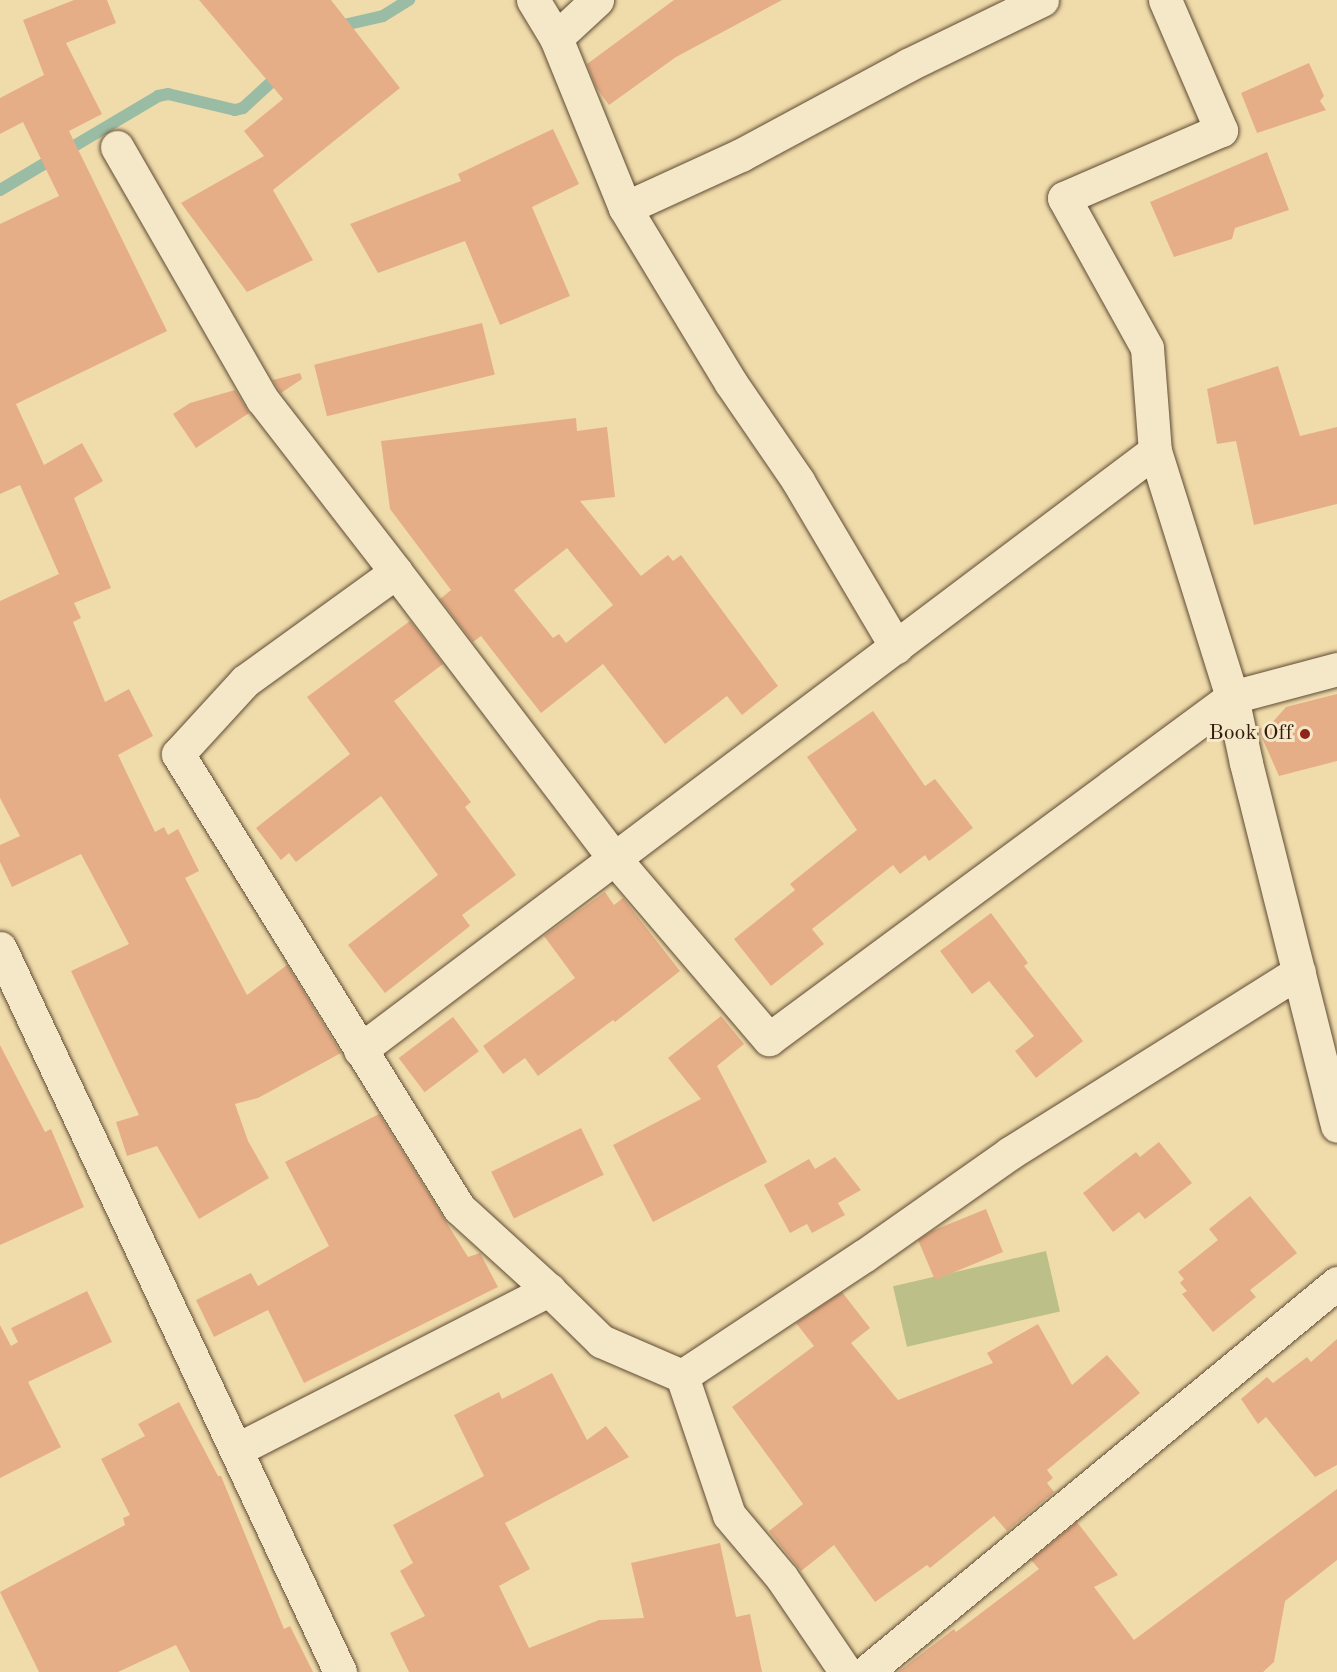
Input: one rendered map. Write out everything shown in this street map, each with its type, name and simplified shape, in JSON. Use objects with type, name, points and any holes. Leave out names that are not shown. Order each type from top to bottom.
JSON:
[{"type":"street","points":[[533,0],[556,38],[625,208],[731,383],[798,481],[896,648]]},
{"type":"street","points":[[556,38],[597,0]]},
{"type":"street","points":[[625,208],[741,155],[908,65],[1042,0]]},
{"type":"street","points":[[1166,0],[1221,130],[1064,198],[1147,348],[1155,451],[1232,696],[1246,763],[1337,1126]]},
{"type":"street","points":[[117,147],[262,399],[615,859],[769,1039],[1232,696],[1337,669]]},
{"type":"street","points":[[360,1050],[1155,451]]},
{"type":"street","points":[[396,572],[245,681],[178,754],[459,1208],[601,1341],[682,1376],[729,1515],[782,1578],[846,1672]]},
{"type":"street","points":[[0,948],[340,1672]]},
{"type":"street","points":[[682,1376],[865,1255],[1010,1153],[1299,972]]},
{"type":"street","points":[[866,1672],[1337,1283]]},
{"type":"street","points":[[237,1450],[549,1290]]},
{"type":"green space","points":[[1046,1251],[1060,1311],[907,1347],[893,1286]]},
{"type":"building","points":[[74,0],[107,0],[116,23],[66,43],[102,114],[69,131],[167,331],[16,404],[44,465],[82,443],[103,481],[74,498],[111,588],[74,603],[81,618],[73,622],[105,702],[129,689],[153,736],[118,755],[155,832],[164,827],[168,835],[178,829],[199,871],[185,878],[247,995],[287,965],[341,1053],[258,1098],[235,1104],[248,1141],[269,1178],[199,1219],[157,1146],[127,1156],[116,1122],[139,1115],[71,971],[129,944],[81,854],[12,887],[0,862],[0,845],[20,836],[0,798],[0,601],[59,574],[20,485],[0,494],[0,224],[59,196],[23,122],[0,134],[0,98],[44,75],[23,20]]},
{"type":"building","points":[[199,0],[331,0],[400,88],[273,190],[313,260],[247,292],[181,203],[264,156],[244,131],[283,99]]},
{"type":"building","points":[[674,0],[782,0],[676,57],[609,105],[596,87],[587,64]]},
{"type":"building","points":[[1309,63],[1324,96],[1320,101],[1326,110],[1257,133],[1241,93]]},
{"type":"building","points":[[553,129],[579,184],[532,207],[570,296],[500,325],[465,241],[378,273],[350,224],[461,181],[458,174]]},
{"type":"building","points":[[1267,152],[1289,210],[1235,228],[1232,239],[1174,257],[1150,202]]},
{"type":"building","points":[[482,323],[495,374],[327,416],[314,365]]},
{"type":"building","points":[[1278,366],[1300,436],[1337,427],[1337,504],[1254,525],[1236,441],[1217,444],[1207,389]]},
{"type":"building","points":[[300,373],[302,379],[281,393],[273,380]]},
{"type":"building","points":[[235,390],[249,413],[196,448],[173,414],[190,403]]},
{"type":"building","points":[[576,418],[577,431],[607,427],[615,497],[580,501],[641,576],[668,555],[673,561],[681,555],[778,686],[742,715],[727,696],[665,744],[603,664],[541,713],[481,636],[473,642],[440,599],[451,590],[390,509],[381,441]],"holes":[[[567,548],[613,605],[566,643],[559,634],[553,638],[514,590]]]},
{"type":"building","points":[[410,621],[443,664],[394,701],[471,802],[465,807],[516,875],[462,915],[470,926],[385,993],[348,945],[438,875],[381,796],[296,862],[289,853],[281,860],[256,828],[350,754],[307,697]]},
{"type":"building","name":"Book Off","points":[[1337,694],[1337,761],[1279,776],[1258,729],[1270,725],[1286,707]]},
{"type":"building","points":[[873,711],[925,786],[935,779],[973,828],[929,861],[925,855],[900,874],[893,865],[812,929],[824,944],[771,986],[734,939],[795,890],[790,884],[857,830],[807,757]]},
{"type":"building","points":[[605,892],[614,905],[623,898],[680,971],[615,1022],[613,1020],[538,1076],[525,1058],[503,1074],[483,1046],[575,978],[544,936]]},
{"type":"building","points":[[991,913],[1028,963],[1024,966],[1083,1041],[1036,1078],[1015,1051],[1034,1036],[989,981],[972,994],[940,951]]},
{"type":"building","points":[[721,1016],[744,1044],[717,1066],[767,1162],[653,1222],[613,1145],[701,1099],[668,1058]]},
{"type":"building","points":[[453,1017],[479,1051],[425,1092],[399,1058]]},
{"type":"building","points":[[0,1045],[45,1132],[51,1129],[84,1207],[0,1245]]},
{"type":"building","points":[[379,1114],[468,1257],[480,1253],[498,1287],[304,1383],[268,1310],[214,1337],[196,1300],[251,1273],[258,1286],[329,1246],[285,1162]]},
{"type":"building","points":[[581,1128],[604,1175],[514,1219],[491,1172]]},
{"type":"building","points":[[1159,1142],[1192,1183],[1145,1219],[1139,1212],[1113,1232],[1083,1193],[1136,1152],[1140,1157]]},
{"type":"building","points":[[835,1157],[861,1190],[838,1203],[845,1215],[812,1233],[807,1224],[790,1233],[764,1185],[809,1159],[815,1169]]},
{"type":"building","points":[[1250,1196],[1297,1253],[1250,1290],[1256,1297],[1213,1332],[1182,1294],[1187,1291],[1180,1283],[1184,1279],[1178,1272],[1218,1240],[1209,1229]]},
{"type":"building","points":[[986,1209],[1003,1252],[935,1280],[918,1240],[932,1231]]},
{"type":"building","points":[[87,1291],[112,1342],[28,1382],[61,1447],[0,1478],[0,1325],[11,1346],[18,1342],[11,1328]]},
{"type":"building","points":[[842,1292],[870,1328],[851,1343],[898,1400],[993,1363],[987,1353],[1038,1324],[1072,1385],[1107,1355],[1140,1393],[1047,1470],[1053,1478],[1047,1483],[1054,1492],[1007,1531],[994,1516],[930,1568],[927,1565],[875,1602],[834,1545],[801,1571],[769,1531],[803,1504],[732,1407],[814,1346],[796,1323]]},
{"type":"building","points":[[1337,1339],[1337,1465],[1315,1477],[1266,1417],[1258,1424],[1241,1399],[1267,1377],[1273,1383],[1307,1357],[1311,1362]]},
{"type":"building","points":[[552,1373],[587,1440],[606,1426],[629,1457],[505,1523],[530,1569],[499,1586],[529,1648],[599,1620],[644,1618],[631,1563],[720,1543],[736,1617],[750,1614],[762,1672],[409,1672],[390,1633],[425,1616],[400,1571],[413,1563],[393,1525],[484,1476],[454,1415],[499,1392],[502,1399]]},
{"type":"building","points":[[179,1402],[218,1476],[221,1476],[284,1629],[290,1626],[313,1672],[190,1672],[176,1645],[118,1672],[39,1672],[0,1592],[125,1525],[123,1518],[130,1515],[101,1459],[145,1436],[138,1424]]},
{"type":"building","points":[[1337,1489],[1337,1560],[1285,1601],[1274,1662],[1263,1672],[898,1672],[954,1629],[956,1632],[1039,1569],[1031,1560],[1077,1522],[1118,1575],[1094,1587],[1134,1640]]},
{"type":"waterway","points":[[335,27],[383,16],[409,0]]},
{"type":"waterway","points":[[0,190],[158,96],[168,94],[235,110],[243,108],[281,73]]},
{"type":"place","name":"Book Off","points":[[1305,734]]}]
